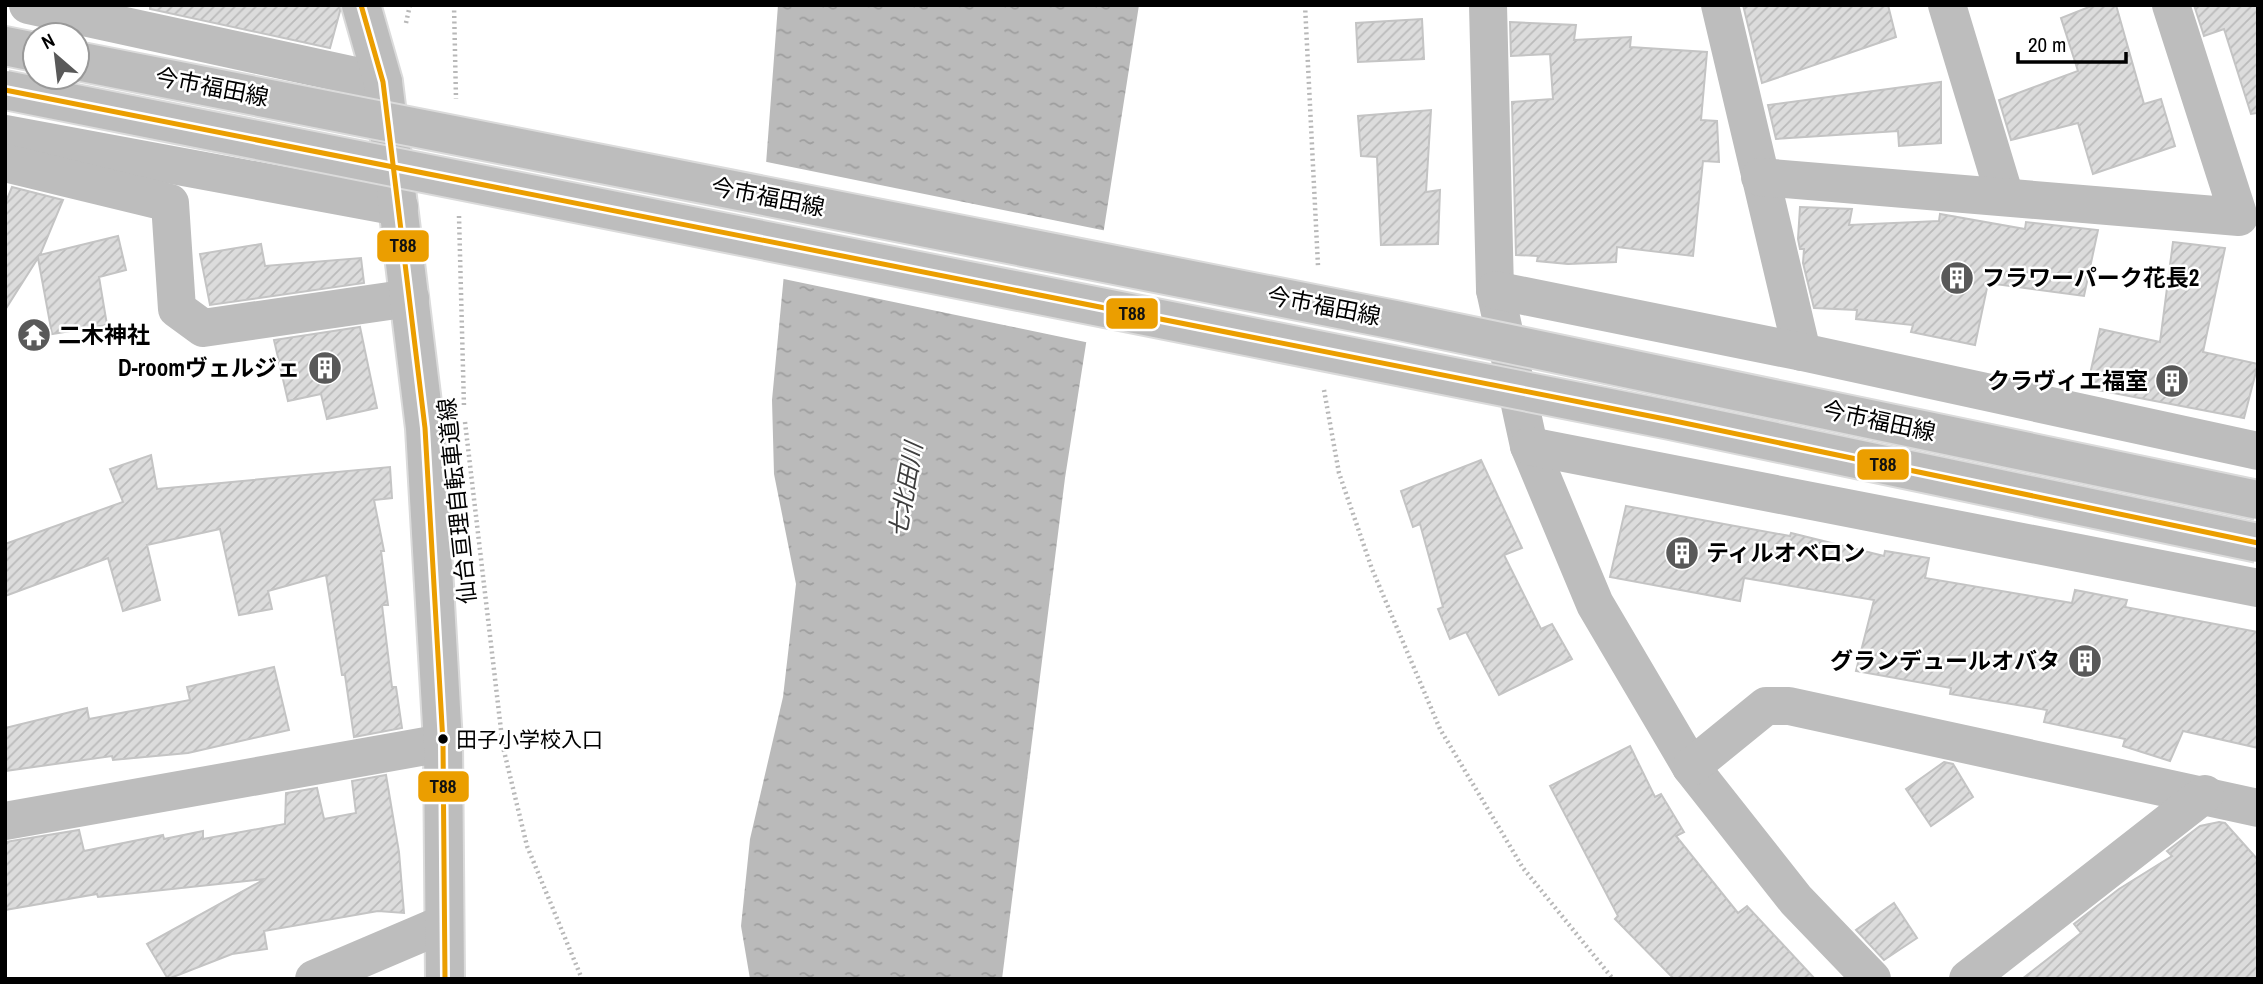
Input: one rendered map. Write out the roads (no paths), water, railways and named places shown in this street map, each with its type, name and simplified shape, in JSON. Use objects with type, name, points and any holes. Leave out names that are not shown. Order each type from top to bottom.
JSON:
[{"type":"street","points":[[28,5],[383,82]]},
{"type":"street","points":[[361,5],[383,82],[425,428],[443,743],[445,979]]},
{"type":"street","points":[[1488,5],[1495,290],[1530,446],[1595,604],[1691,767],[1796,900],[1872,979]]},
{"type":"street","points":[[1720,5],[1802,352]]},
{"type":"street","points":[[1947,5],[2005,197]]},
{"type":"street","points":[[1760,177],[2239,217],[2171,5]]},
{"type":"street","name":"今市福田線","points":[[91,64],[1395,320],[2258,500]]},
{"type":"street","name":"今市福田線","points":[[5,90],[1657,417],[2258,543]]},
{"type":"street","points":[[5,134],[399,207]]},
{"type":"street","points":[[5,163],[170,203],[177,309],[203,328],[410,298]]},
{"type":"street","points":[[1495,290],[1802,352],[2258,451]]},
{"type":"street","points":[[1530,446],[2258,589]]},
{"type":"street","points":[[1691,767],[1766,706],[1789,706],[2205,794],[2258,808]]},
{"type":"street","points":[[5,821],[443,743]]},
{"type":"street","points":[[1968,979],[2205,794]]},
{"type":"street","points":[[314,979],[443,924]]},
{"type":"water","name":"七北田川","points":[[778,5],[1139,5],[1065,478],[1002,979],[750,979],[741,926],[750,839],[783,697],[796,584],[774,474],[772,400],[792,190],[766,164]]},
{"type":"place","name":"フラワーパーク花長2","points":[[1957,278]]},
{"type":"place","name":"二木神社","points":[[34,335]]},
{"type":"place","name":"D-roomヴェルジェ","points":[[325,368]]},
{"type":"place","name":"クラヴィエ福室","points":[[2172,381]]},
{"type":"place","name":"ティルオベロン","points":[[1682,553]]},
{"type":"place","name":"グランデュールオバタ","points":[[2085,661]]},
{"type":"place","name":"田子小学校入口","points":[[443,739]]}]
